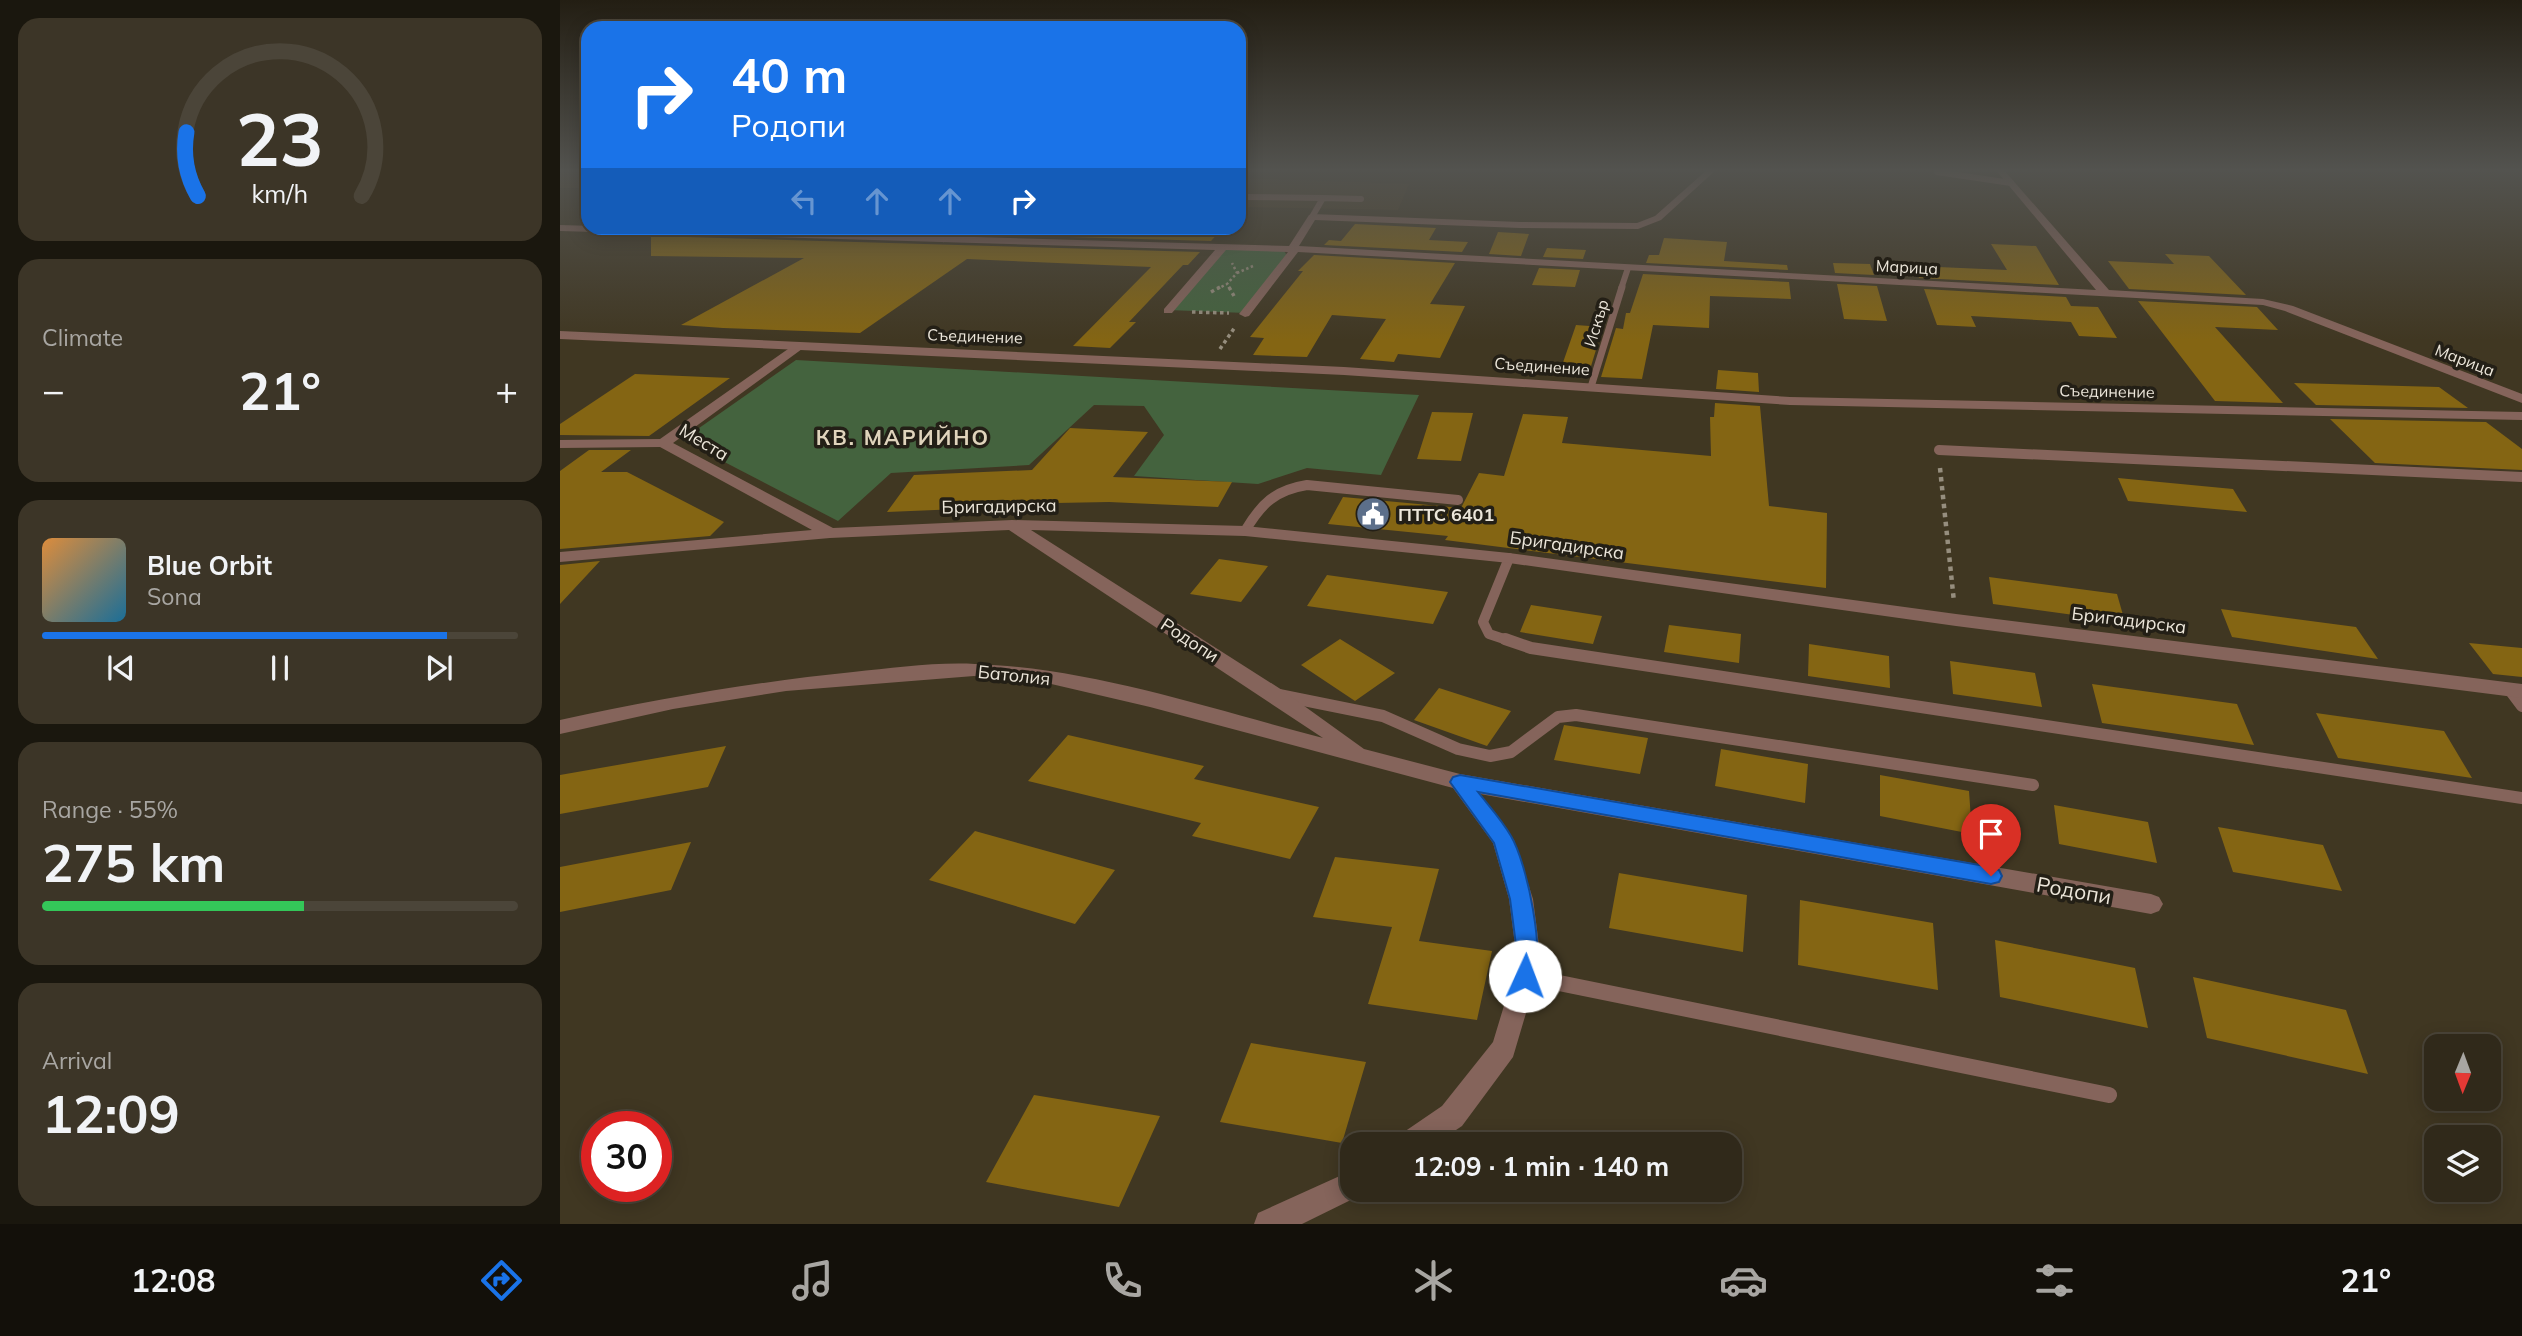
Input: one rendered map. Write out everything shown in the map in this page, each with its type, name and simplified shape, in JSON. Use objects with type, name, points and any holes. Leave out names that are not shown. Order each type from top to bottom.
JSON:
[{"type":"street","points":[[1245,314],[1294,249],[1306,226]]},
{"type":"street","points":[[2048,226],[2105,293]]},
{"type":"street","name":"Марица","points":[[560,228],[581,229]]},
{"type":"street","name":"Марица","points":[[804,235],[1294,249],[2105,293],[2278,305],[2522,399]]},
{"type":"street","points":[[1168,311],[1223,247]]},
{"type":"street","name":"Съединение","points":[[560,335],[1209,364],[1817,402],[2522,416]]},
{"type":"street","name":"Места","points":[[798,346],[663,443],[830,533]]},
{"type":"street","points":[[560,444],[663,443]]},
{"type":"street","name":"Бригадирска","points":[[560,557],[830,533],[1012,525],[1245,531],[1509,558],[1955,620],[2516,690]]},
{"type":"street","name":"Родопи","points":[[1012,525],[1275,695],[1365,758]]},
{"type":"street","name":"Батолия","points":[[560,727],[673,702],[786,685],[974,670],[1047,677],[1150,700],[1460,782]]},
{"type":"street","points":[[1429,1132],[1452,1116],[1504,1048],[1525,976],[1527,945],[1521,899],[1503,840],[1460,782]]},
{"type":"street","name":"Родопи","points":[[1460,782],[2151,904]]},
{"type":"street","points":[[1269,1224],[1340,1190]]},
{"type":"lane","points":[[944,239],[950,235]]},
{"type":"lane","name":"Искър","points":[[1591,387],[1628,268]]},
{"type":"lane","points":[[1938,450],[2522,477]]},
{"type":"lane","points":[[1245,531],[1261,503],[1271,494],[1291,486],[1307,485],[1458,500]]},
{"type":"lane","points":[[1509,558],[1483,622],[1489,634],[1531,648],[2522,798]]},
{"type":"lane","points":[[2516,690],[2522,706]]},
{"type":"lane","points":[[1275,695],[1334,704],[1382,716],[1458,749],[1490,756],[1511,752],[1558,718],[1576,715],[2033,785]]},
{"type":"lane","points":[[1525,976],[2109,1096]]},
{"type":"path","points":[[1223,247],[1237,273],[1227,284],[1245,314]]},
{"type":"path","points":[[1168,311],[1245,314]]},
{"type":"path","points":[[1209,364],[1245,314]]},
{"type":"path","points":[[1938,450],[1955,620]]},
{"type":"green space","points":[[1226,249],[1284,251],[1288,257],[1246,313],[1168,310]]},
{"type":"green space","points":[[796,360],[1419,395],[1381,475],[1307,468],[1258,484],[1134,476],[1164,435],[1144,406],[1094,405],[1029,465],[891,473],[838,521],[682,440]]},
{"type":"building","points":[[1353,226],[1398,226],[1436,228],[1429,240],[1468,242],[1462,252],[1324,245],[1329,240],[1341,241]]},
{"type":"building","points":[[1498,232],[1529,234],[1521,256],[1489,254]]},
{"type":"building","points":[[998,235],[1216,235],[1211,241]]},
{"type":"building","points":[[651,236],[1200,252],[1188,265],[1183,265],[1129,322],[1136,322],[1110,348],[1073,346],[1151,267],[967,259],[860,333],[723,328],[681,325],[804,258],[651,256]]},
{"type":"building","points":[[1664,238],[1727,242],[1724,261],[1787,265],[1788,270],[1646,263],[1649,255],[1659,255]]},
{"type":"building","points":[[1991,244],[2036,246],[2059,285],[1919,278],[1915,266],[2007,270]]},
{"type":"building","points":[[1547,248],[1586,250],[1583,259],[1543,257]]},
{"type":"building","points":[[2165,254],[2209,256],[2246,295],[2129,289],[2108,261],[2174,264]]},
{"type":"building","points":[[1314,255],[1455,263],[1430,304],[1465,306],[1440,358],[1398,354],[1394,362],[1360,359],[1386,319],[1332,315],[1307,357],[1253,355],[1264,338],[1250,337],[1303,271],[1298,271]]},
{"type":"building","points":[[1833,263],[1870,264],[1874,275],[1835,273]]},
{"type":"building","points":[[1539,268],[1580,270],[1575,287],[1532,285]]},
{"type":"building","points":[[1643,274],[1789,282],[1791,299],[1710,296],[1709,328],[1653,325],[1642,379],[1601,377],[1616,328],[1623,329],[1626,313],[1630,313]]},
{"type":"building","points":[[1837,284],[1877,286],[1887,321],[1844,319]]},
{"type":"building","points":[[1924,289],[2066,297],[2071,306],[2098,307],[2117,338],[2079,336],[2071,322],[1971,316],[1976,327],[1937,325]]},
{"type":"building","points":[[2138,301],[2257,307],[2278,330],[2215,327],[2283,403],[2215,401]]},
{"type":"building","points":[[1576,325],[1603,327],[1588,376],[1559,374]]},
{"type":"building","points":[[1718,370],[1758,373],[1759,392],[1716,389]]},
{"type":"building","points":[[635,374],[730,378],[649,436],[560,435],[560,424]]},
{"type":"building","points":[[2294,383],[2439,387],[2468,408],[2316,405]]},
{"type":"building","points":[[1715,403],[1760,406],[1769,506],[1827,513],[1826,588],[1445,540],[1448,536],[1328,524],[1343,497],[1461,508],[1479,473],[1504,476],[1523,414],[1568,417],[1562,443],[1711,456],[1710,417],[1714,417]]},
{"type":"building","points":[[1432,412],[1473,413],[1461,461],[1417,459]]},
{"type":"building","points":[[2330,419],[2486,422],[2522,449],[2522,470],[2375,463]]},
{"type":"building","points":[[1070,428],[1148,432],[1113,477],[1232,482],[1218,507],[1109,502],[1009,504],[1007,507],[887,512],[914,475],[1032,470]]},
{"type":"building","points":[[589,450],[631,450],[601,472],[627,472],[724,522],[710,536],[560,549],[560,471]]},
{"type":"building","points":[[2118,478],[2233,489],[2247,512],[2128,501]]},
{"type":"building","points":[[1219,559],[1268,566],[1241,602],[1190,594]]},
{"type":"building","points":[[600,561],[560,604],[560,565]]},
{"type":"building","points":[[1327,575],[1448,592],[1433,624],[1307,606]]},
{"type":"building","points":[[1989,577],[2117,594],[2125,622],[1993,604]]},
{"type":"building","points":[[1531,605],[1602,616],[1593,644],[1520,632]]},
{"type":"building","points":[[2221,609],[2356,627],[2378,659],[2232,637]]},
{"type":"building","points":[[1669,625],[1741,634],[1739,663],[1664,652]]},
{"type":"building","points":[[1340,639],[1395,673],[1355,701],[1301,665]]},
{"type":"building","points":[[2469,643],[2522,648],[2522,677],[2493,674]]},
{"type":"building","points":[[1809,644],[1889,656],[1890,688],[1808,676]]},
{"type":"building","points":[[1950,661],[2035,673],[2042,707],[1953,694]]},
{"type":"building","points":[[2092,684],[2237,704],[2254,745],[2102,723]]},
{"type":"building","points":[[1439,688],[1511,711],[1487,746],[1414,720]]},
{"type":"building","points":[[2316,713],[2444,731],[2472,778],[2338,758]]},
{"type":"building","points":[[1564,725],[1648,738],[1640,774],[1554,760]]},
{"type":"building","points":[[1068,735],[1204,766],[1194,779],[1319,807],[1290,859],[1192,836],[1201,823],[1028,781]]},
{"type":"building","points":[[726,746],[708,787],[560,814],[560,775]]},
{"type":"building","points":[[1721,749],[1808,764],[1805,803],[1715,786]]},
{"type":"building","points":[[1880,775],[1969,791],[1972,834],[1880,816]]},
{"type":"building","points":[[2054,805],[2148,822],[2157,863],[2059,844]]},
{"type":"building","points":[[2218,827],[2323,845],[2342,891],[2233,872]]},
{"type":"building","points":[[975,831],[1115,870],[1075,924],[929,880]]},
{"type":"building","points":[[691,842],[671,890],[560,912],[560,867]]},
{"type":"building","points":[[1335,857],[1439,869],[1419,941],[1492,951],[1477,1020],[1368,1004],[1392,927],[1313,917]]},
{"type":"building","points":[[1619,873],[1747,895],[1743,952],[1609,928]]},
{"type":"building","points":[[1800,900],[1933,923],[1938,990],[1798,965]]},
{"type":"building","points":[[1995,940],[2135,968],[2148,1028],[2000,997]]},
{"type":"building","points":[[2193,977],[2346,1010],[2368,1074],[2207,1038]]},
{"type":"building","points":[[1251,1043],[1366,1062],[1345,1132],[1340,1132],[1340,1143],[1220,1122]]},
{"type":"building","points":[[1034,1095],[1160,1116],[1119,1207],[986,1182]]},
{"type":"place","name":"ПТТС 6401","points":[[1373,514]]},
{"type":"district","name":"КВ. МАРИЙНО","points":[[903,437]]},
{"type":"route","points":[[1525,976],[1527,945],[1521,899],[1503,840],[1460,782],[1991,876]]}]
